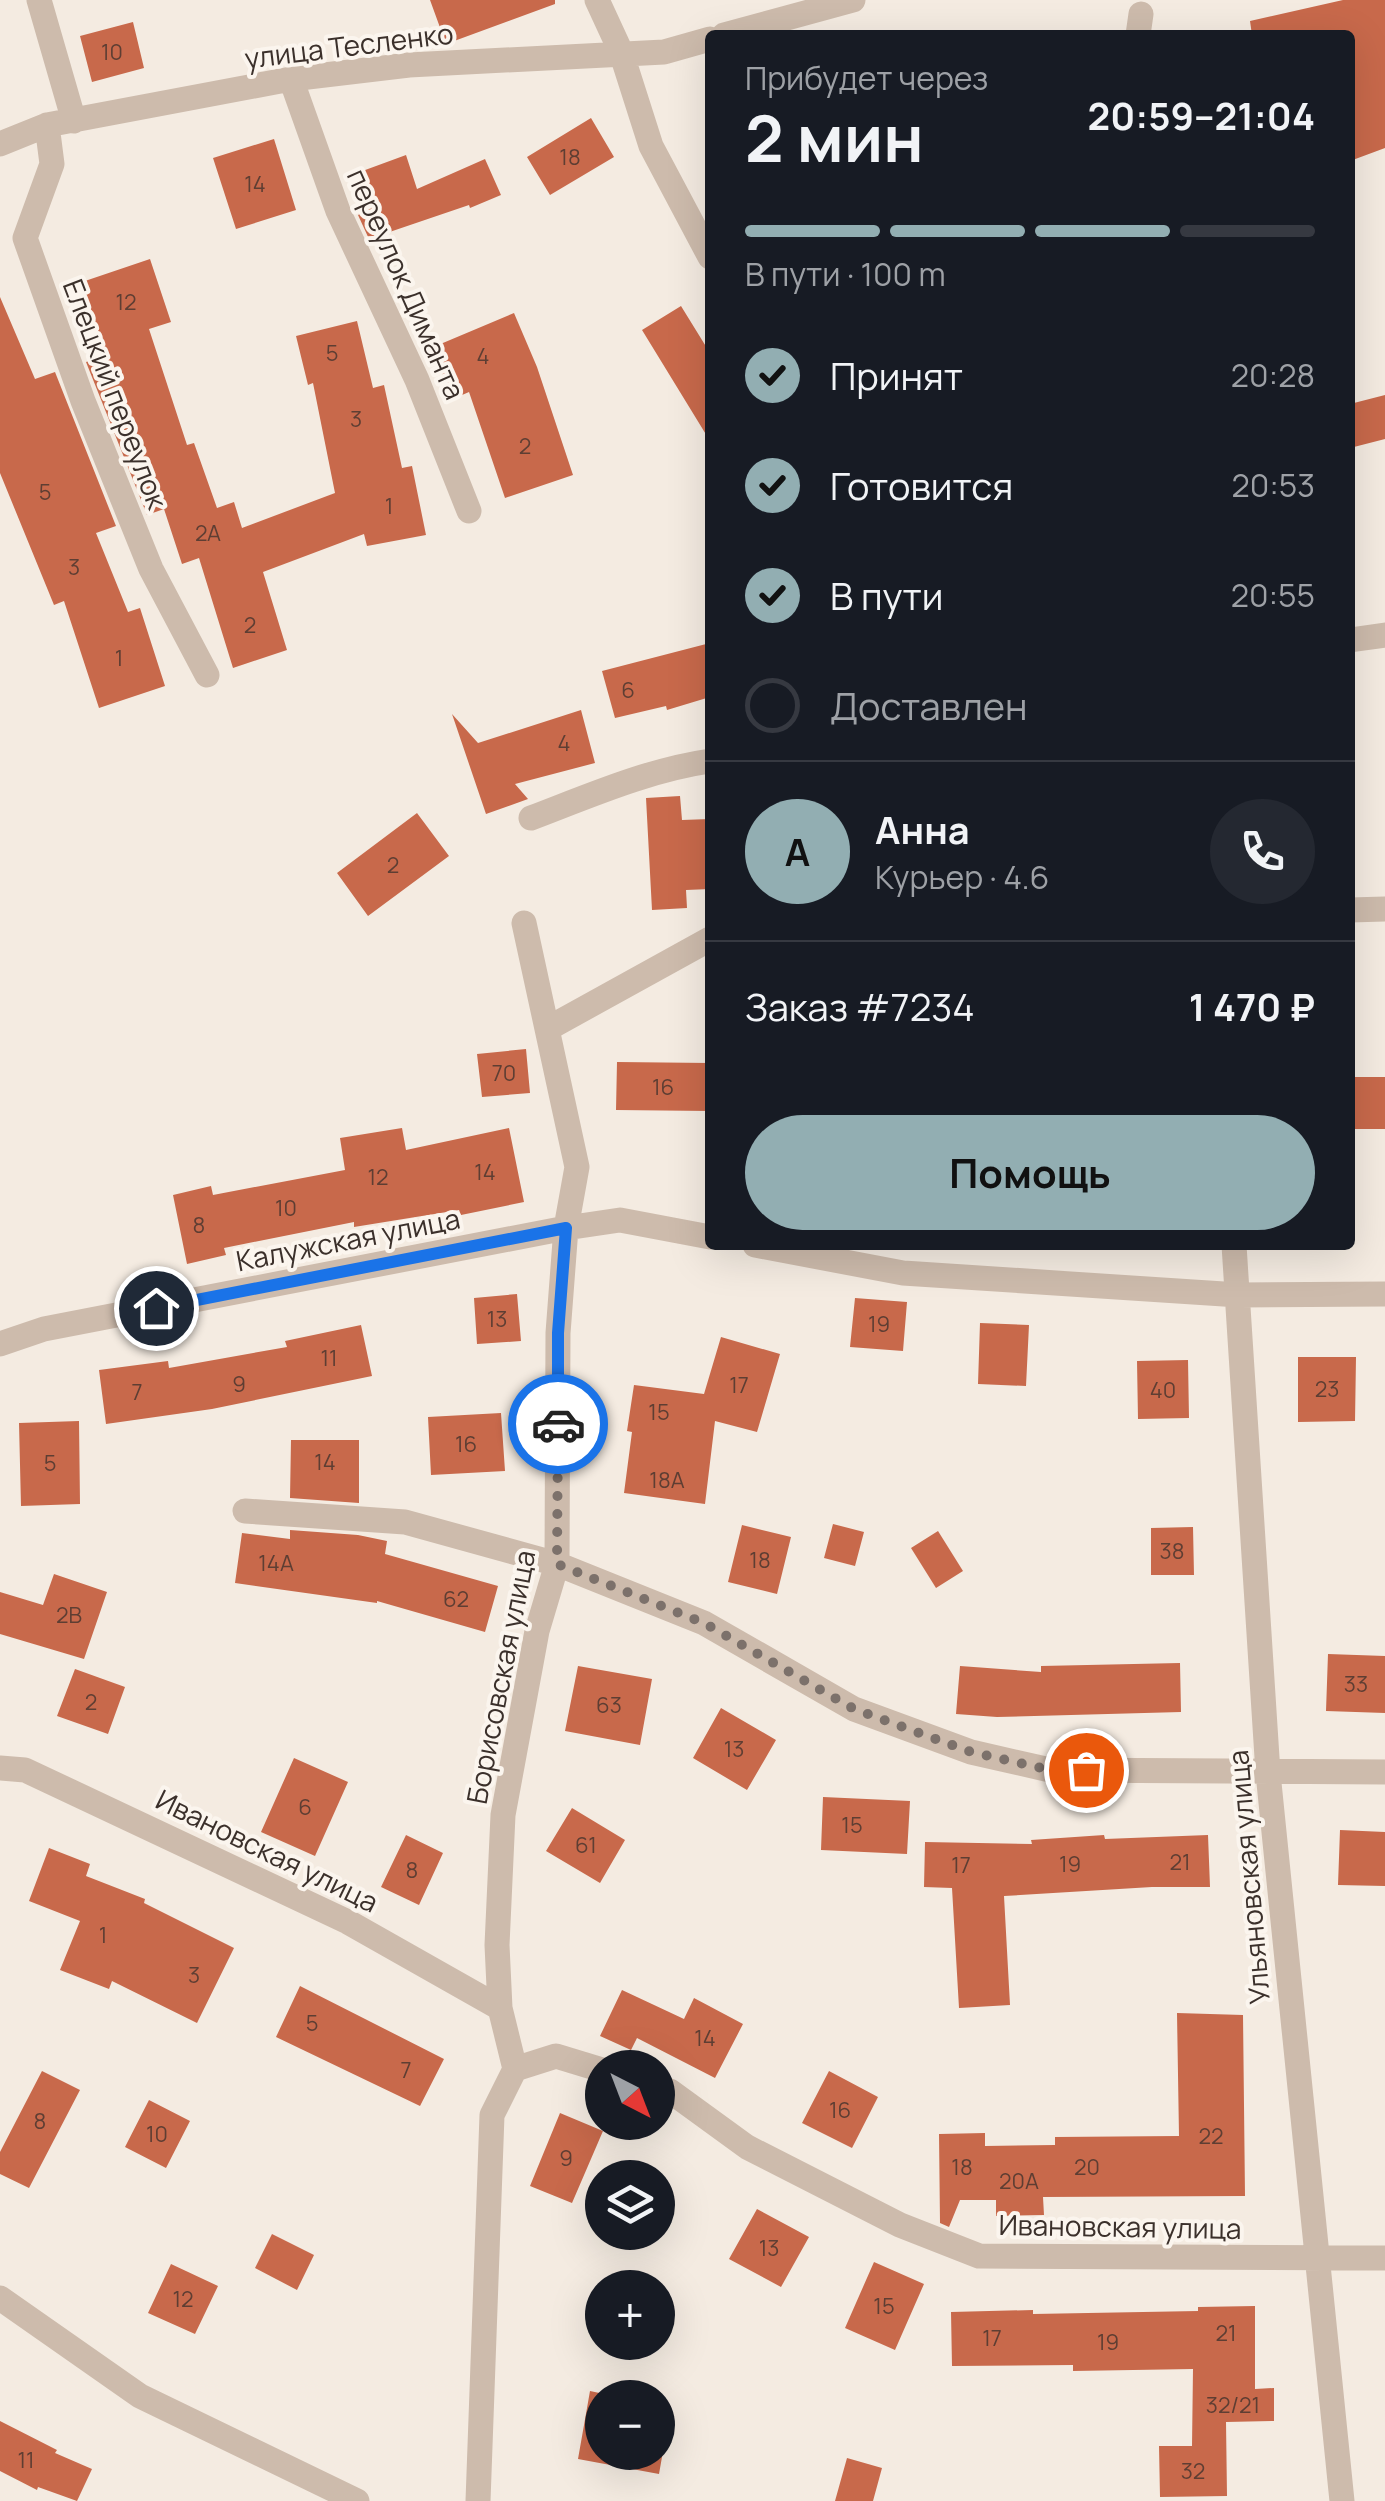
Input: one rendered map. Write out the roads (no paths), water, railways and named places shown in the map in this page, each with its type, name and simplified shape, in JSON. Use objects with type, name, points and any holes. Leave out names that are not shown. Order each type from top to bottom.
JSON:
[{"type":"street","points":[[39,0],[74,122]]},
{"type":"street","points":[[597,0],[620,52],[651,146],[705,248]]},
{"type":"street","points":[[742,30],[853,0]]},
{"type":"street","name":"улица Тесленко","points":[[0,144],[47,125],[292,78],[409,65],[664,52],[705,40]]},
{"type":"street","name":"переулок Диманта","points":[[292,78],[338,211],[417,380],[469,511]]},
{"type":"street","name":"Елецкий переулок","points":[[47,125],[52,164],[25,238],[83,401],[151,569],[206,676]]},
{"type":"street","points":[[1355,639],[1385,635]]},
{"type":"street","points":[[530,818],[608,789],[705,762]]},
{"type":"street","points":[[1355,910],[1385,909]]},
{"type":"street","name":"Борисовская улица","points":[[515,2069],[500,2008],[497,1944],[503,1815],[537,1631],[557,1564],[558,1333],[566,1228],[576,1167],[524,922]]},
{"type":"street","points":[[547,1029],[705,942]]},
{"type":"street","name":"Калужская улица","points":[[0,1344],[44,1329],[566,1228],[620,1220],[705,1235]]},
{"type":"street","points":[[781,1250],[903,1273],[1239,1295],[1385,1294]]},
{"type":"street","name":"Ульяновская улица","points":[[1234,1250],[1268,1772],[1342,2501]]},
{"type":"street","points":[[245,1512],[405,1522],[557,1564],[704,1623],[854,1709],[971,1752],[1050,1770],[1385,1772]]},
{"type":"street","name":"Ивановская улица","points":[[0,1768],[25,1770],[211,1856],[348,1922],[500,2008]]},
{"type":"street","points":[[478,2501],[492,2115],[515,2069],[556,2056],[585,2065]]},
{"type":"street","name":"Ивановская улица","points":[[675,2095],[747,2147],[900,2225],[978,2256],[1385,2258]]},
{"type":"street","points":[[0,2298],[140,2396],[357,2501]]}]
